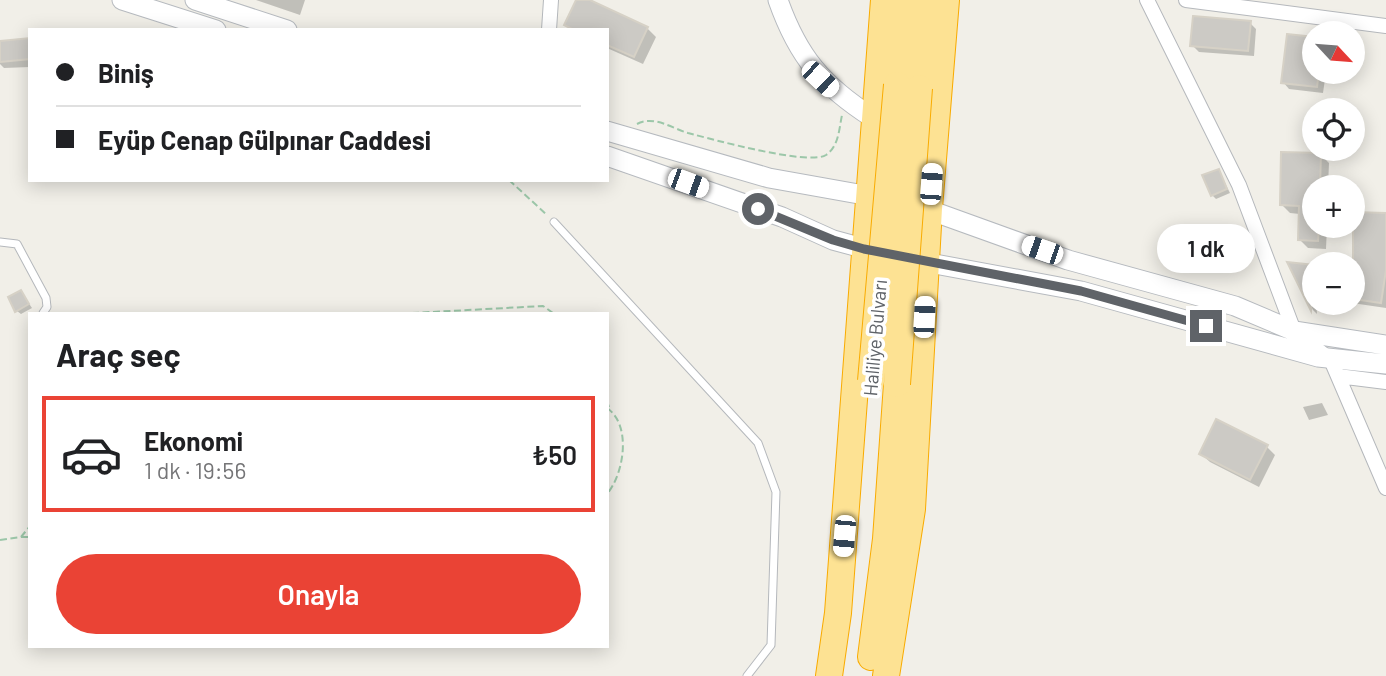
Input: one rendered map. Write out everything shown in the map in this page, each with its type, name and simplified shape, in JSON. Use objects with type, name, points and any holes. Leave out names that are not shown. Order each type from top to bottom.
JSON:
[{"type":"highway","points":[[829,676],[838,613],[873,118],[884,0]]},
{"type":"highway","name":"Haliliye Bulvarı","points":[[903,0],[908,87]]},
{"type":"highway","name":"Haliliye Bulvarı","points":[[843,676],[884,383],[908,87],[927,0]]},
{"type":"highway","points":[[886,676],[912,509],[929,208],[946,0]]},
{"type":"highway","name":"Haliliye Bulvarı","points":[[868,676],[886,539],[884,383]]},
{"type":"main road","points":[[122,0],[210,28]]},
{"type":"main road","points":[[195,0],[281,28]]},
{"type":"main road","points":[[778,0],[799,50],[820,79],[842,98],[873,118]]},
{"type":"main road","points":[[615,133],[769,178],[929,208],[1068,260],[1235,306],[1294,331],[1386,345]]},
{"type":"main road","points":[[609,157],[699,187],[833,240],[864,249],[1081,291],[1334,368],[1386,365]]},
{"type":"street","points":[[549,28],[551,0]]},
{"type":"street","points":[[1147,0],[1239,186],[1294,331],[1334,368],[1386,488]]},
{"type":"street","points":[[1186,0],[1386,26]]},
{"type":"street","points":[[1334,368],[1386,382]]},
{"type":"lane","points":[[554,222],[758,443],[776,492],[771,645],[747,676]]},
{"type":"lane","points":[[0,242],[18,244],[46,298],[47,307],[44,312]]},
{"type":"path","points":[[615,133],[639,122],[651,120],[685,132],[814,159],[826,155],[836,142],[842,98]]},
{"type":"path","points":[[511,182],[554,222]]},
{"type":"path","points":[[431,312],[543,306],[552,312]]},
{"type":"path","points":[[609,408],[620,429],[625,461],[616,483],[609,492]]},
{"type":"path","points":[[21,537],[28,528]]},
{"type":"path","points":[[0,540],[28,537]]},
{"type":"building","points":[[576,0],[590,0],[648,27],[634,57],[609,46],[609,28],[570,28],[564,25]]},
{"type":"building","points":[[1193,16],[1251,21],[1248,51],[1190,46]]},
{"type":"building","points":[[1287,34],[1302,36],[1302,84],[1317,84],[1317,87],[1281,83]]},
{"type":"building","points":[[28,38],[28,59],[0,62],[0,41]]},
{"type":"building","points":[[1281,152],[1302,153],[1302,161],[1321,161],[1320,175],[1302,175],[1302,238],[1318,238],[1318,241],[1298,240],[1299,206],[1280,205]]},
{"type":"building","points":[[1219,169],[1227,189],[1211,196],[1202,175]]},
{"type":"building","points":[[1365,212],[1386,213],[1386,270],[1381,303],[1365,301],[1365,252],[1353,252],[1353,238],[1365,238]]},
{"type":"building","points":[[1287,262],[1302,264],[1302,293]]},
{"type":"building","points":[[21,290],[29,304],[15,312],[8,297]]},
{"type":"building","points":[[1216,419],[1268,445],[1250,480],[1199,454]]},
{"type":"route","points":[[758,209],[833,240],[864,249],[1081,291],[1206,326]]}]
